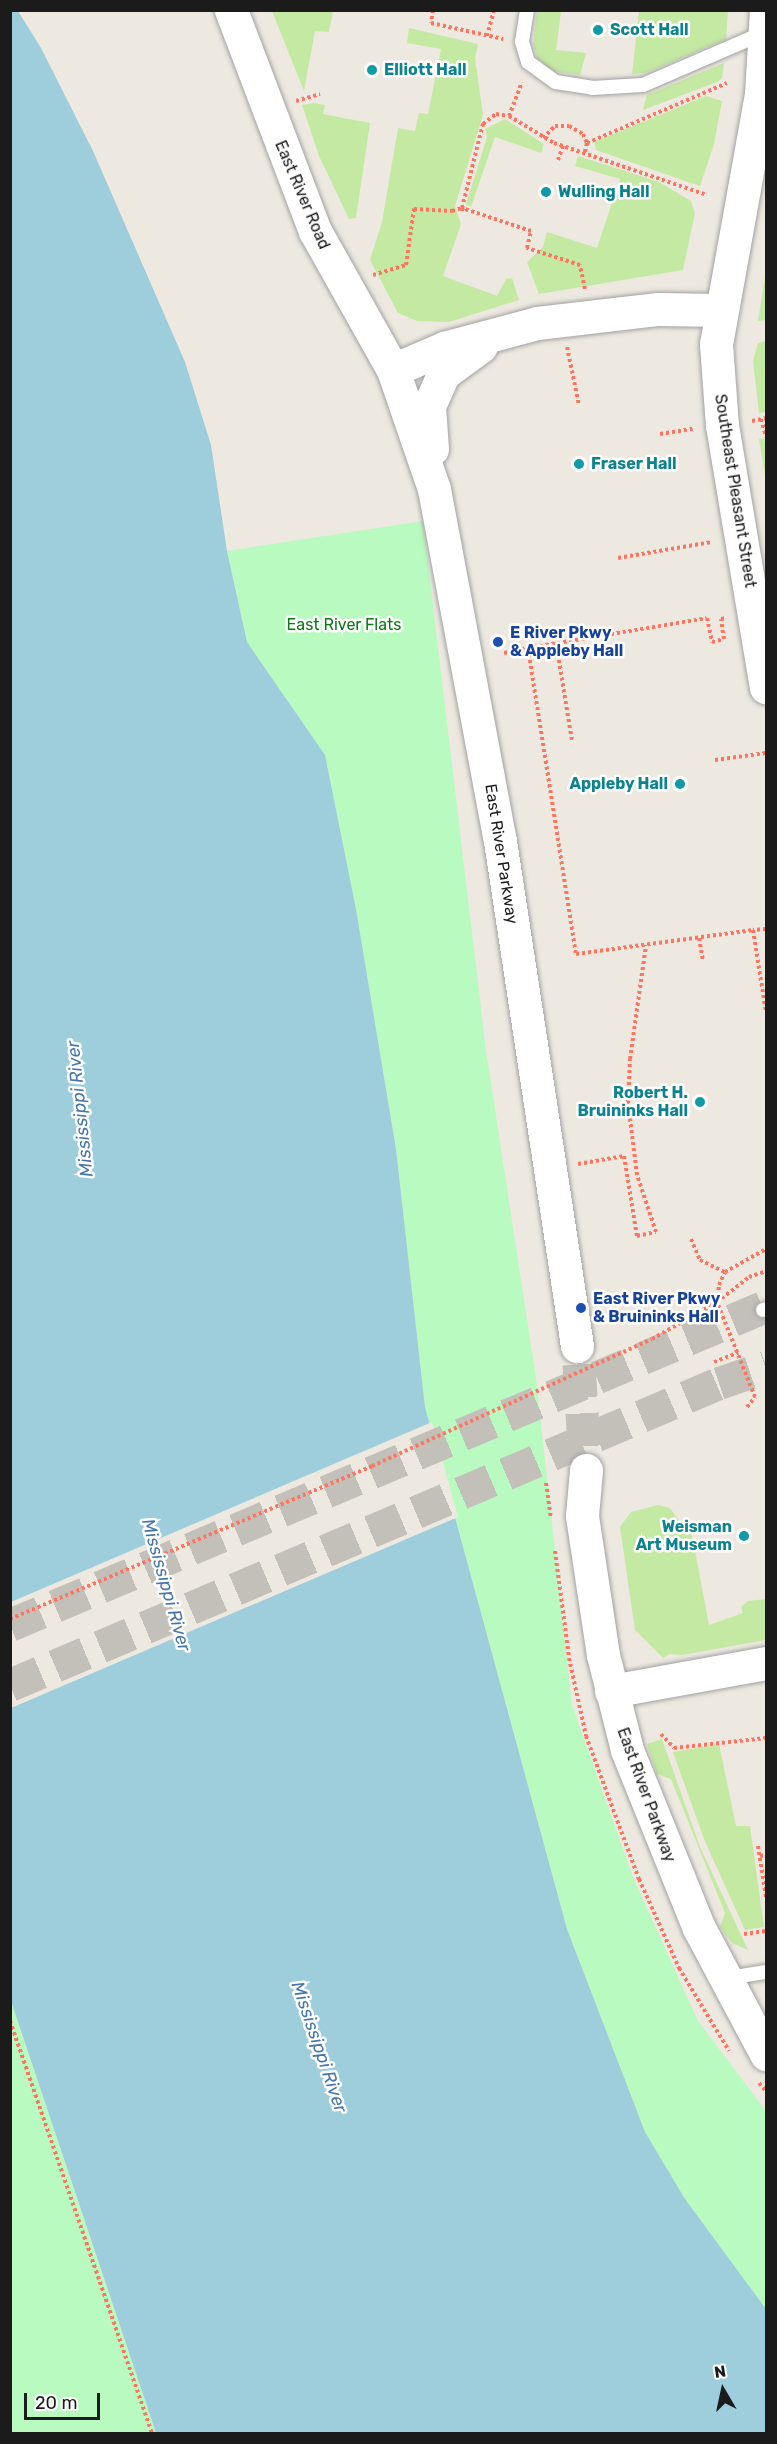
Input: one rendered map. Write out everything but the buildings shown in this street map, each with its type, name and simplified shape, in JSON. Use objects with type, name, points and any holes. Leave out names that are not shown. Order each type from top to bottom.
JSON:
[{"type":"street","name":"East River Road","points":[[231,10],[315,231],[393,370]]},
{"type":"street","name":"Southeast Pleasant Street","points":[[766,21],[761,134],[721,310],[716,344],[722,424],[766,687]]},
{"type":"street","points":[[393,370],[444,348],[537,323],[658,309],[721,310]]},
{"type":"street","points":[[434,489],[429,406],[443,374],[503,331]]},
{"type":"street","name":"East River Parkway","points":[[393,370],[434,489],[498,830],[577,1346]]},
{"type":"street","name":"East River Parkway","points":[[586,1470],[582,1516],[611,1690],[627,1750],[652,1820],[699,1928],[734,1989],[766,2054]]},
{"type":"street","points":[[611,1690],[766,1663]]},
{"type":"street","name":"East River Parkway","points":[[734,1989],[766,2022]]},
{"type":"lane","points":[[527,10],[522,42],[533,67],[556,82],[627,88],[644,85],[766,21]]},
{"type":"lane","points":[[734,1989],[766,1972]]},
{"type":"path","points":[[434,10],[431,23],[487,36],[494,10]]},
{"type":"path","points":[[509,116],[525,76],[533,67]]},
{"type":"path","points":[[587,143],[727,83]]},
{"type":"path","points":[[292,102],[320,94]]},
{"type":"path","points":[[464,213],[462,208],[483,124],[496,114],[509,116],[543,138],[563,146],[707,195]]},
{"type":"path","points":[[543,138],[555,126],[569,126],[583,134],[587,143],[585,152]]},
{"type":"path","points":[[558,160],[563,146]]},
{"type":"path","points":[[370,276],[405,265],[414,209],[452,211],[462,208],[531,231],[527,248],[580,265],[585,290]]},
{"type":"path","points":[[567,347],[579,405]]},
{"type":"path","points":[[752,421],[766,418]]},
{"type":"path","points":[[760,419],[766,437]]},
{"type":"path","points":[[660,434],[682,431]]},
{"type":"path","points":[[618,558],[719,541]]},
{"type":"path","points":[[504,653],[556,642],[707,618],[712,642],[724,639],[721,619],[731,617]]},
{"type":"path","points":[[556,642],[572,741]]},
{"type":"path","points":[[528,648],[576,954],[766,928]]},
{"type":"path","points":[[715,760],[766,753]]},
{"type":"path","points":[[753,930],[766,1012]]},
{"type":"path","points":[[699,938],[703,960]]},
{"type":"path","points":[[572,1165],[624,1156],[637,1236],[656,1232],[638,1175],[628,1103],[630,1059],[646,945]]},
{"type":"path","points":[[691,1239],[700,1260],[725,1272]]},
{"type":"path","points":[[747,1407],[755,1397],[717,1302],[725,1272],[766,1249]]},
{"type":"path","points":[[10,1619],[490,1413],[652,1339],[717,1302],[749,1277],[766,1271]]},
{"type":"path","points":[[714,1362],[738,1353]]},
{"type":"path","points":[[661,1734],[674,1748],[766,1738]]},
{"type":"path","points":[[758,1846],[766,1897]]},
{"type":"path","points":[[760,1856],[766,1855]]},
{"type":"path","points":[[744,1934],[766,1930]]},
{"type":"path","points":[[10,2021],[152,2433]]},
{"type":"green space","points":[[272,11],[333,11],[329,32],[315,31],[304,91]]},
{"type":"green space","points":[[537,11],[561,11],[556,50],[586,53],[580,75],[552,71],[538,59],[533,44]]},
{"type":"green space","points":[[639,11],[728,11],[726,39],[646,73],[632,74]]},
{"type":"green space","points":[[409,28],[478,44],[475,58],[483,115],[455,206],[461,224],[443,276],[497,296],[506,279],[512,278],[519,300],[449,322],[417,321],[398,313],[370,260],[382,222],[398,128],[415,131],[419,113],[428,114],[441,49],[407,43]]},
{"type":"green space","points":[[724,63],[722,78],[717,82],[643,110],[647,95]]},
{"type":"green space","points":[[706,96],[722,101],[714,144],[700,186],[596,150],[594,142]]},
{"type":"green space","points":[[314,103],[325,105],[323,114],[370,123],[356,218],[349,219],[319,156],[302,105]]},
{"type":"green space","points":[[505,119],[544,144],[541,153],[495,137],[471,207],[466,204],[487,137],[485,129]]},
{"type":"green space","points":[[578,156],[659,182],[691,201],[695,213],[683,270],[539,294],[527,262],[543,247],[547,232],[597,248],[620,179],[575,166]]},
{"type":"green space","points":[[766,270],[766,320],[758,321]]},
{"type":"green space","points":[[766,341],[766,412],[759,413],[753,361],[758,343]]},
{"type":"green space","points":[[764,438],[766,448],[766,481],[759,439]]},
{"type":"green space","name":"East River Flats","points":[[423,521],[486,1050],[536,1378],[572,1705],[633,1877],[698,2021],[766,2111],[766,2309],[685,2199],[645,2132],[567,1929],[425,1407],[396,1149],[356,909],[325,755],[247,642],[227,551]]},
{"type":"green space","points":[[658,1505],[670,1508],[682,1525],[690,1524],[709,1625],[743,1613],[741,1607],[748,1601],[766,1599],[766,1640],[682,1655],[670,1654],[663,1658],[635,1630],[620,1527],[631,1512]]},
{"type":"green space","points":[[662,1739],[700,1847],[748,1950],[732,1943],[720,1927],[725,1913],[671,1779],[657,1774],[647,1744]]},
{"type":"green space","points":[[719,1744],[736,1826],[750,1826],[764,1927],[745,1930],[704,1839],[673,1752]]},
{"type":"green space","points":[[11,2001],[156,2433],[11,2433]]},
{"type":"water","name":"Mississippi River","points":[[10,11],[18,11],[41,48],[93,151],[185,362],[211,445],[227,551],[247,642],[325,755],[356,909],[396,1149],[425,1407],[567,1929],[645,2132],[685,2199],[766,2309],[766,2433],[156,2433],[11,2001]]},
{"type":"pier","points":[[432,1422],[458,1517],[11,1708],[11,1602]]},
{"type":"tunnel","points":[[10,1625],[766,1306]]},
{"type":"tunnel","points":[[579,1364],[585,1462]]},
{"type":"tunnel","points":[[10,1685],[719,1383],[766,1367]]},
{"type":"place","name":"Scott Hall","points":[[598,30]]},
{"type":"place","name":"Elliott Hall","points":[[372,70]]},
{"type":"place","name":"Wulling Hall","points":[[546,192]]},
{"type":"place","name":"Fraser Hall","points":[[579,464]]},
{"type":"place","name":"E River Pkwy & Appleby Hall","points":[[498,642]]},
{"type":"place","name":"Appleby Hall","points":[[680,784]]},
{"type":"place","name":"Robert H. Bruininks Hall","points":[[700,1102]]},
{"type":"place","name":"East River Pkwy & Bruininks Hall","points":[[581,1308]]},
{"type":"place","name":"Weisman Art Museum","points":[[744,1536]]}]
